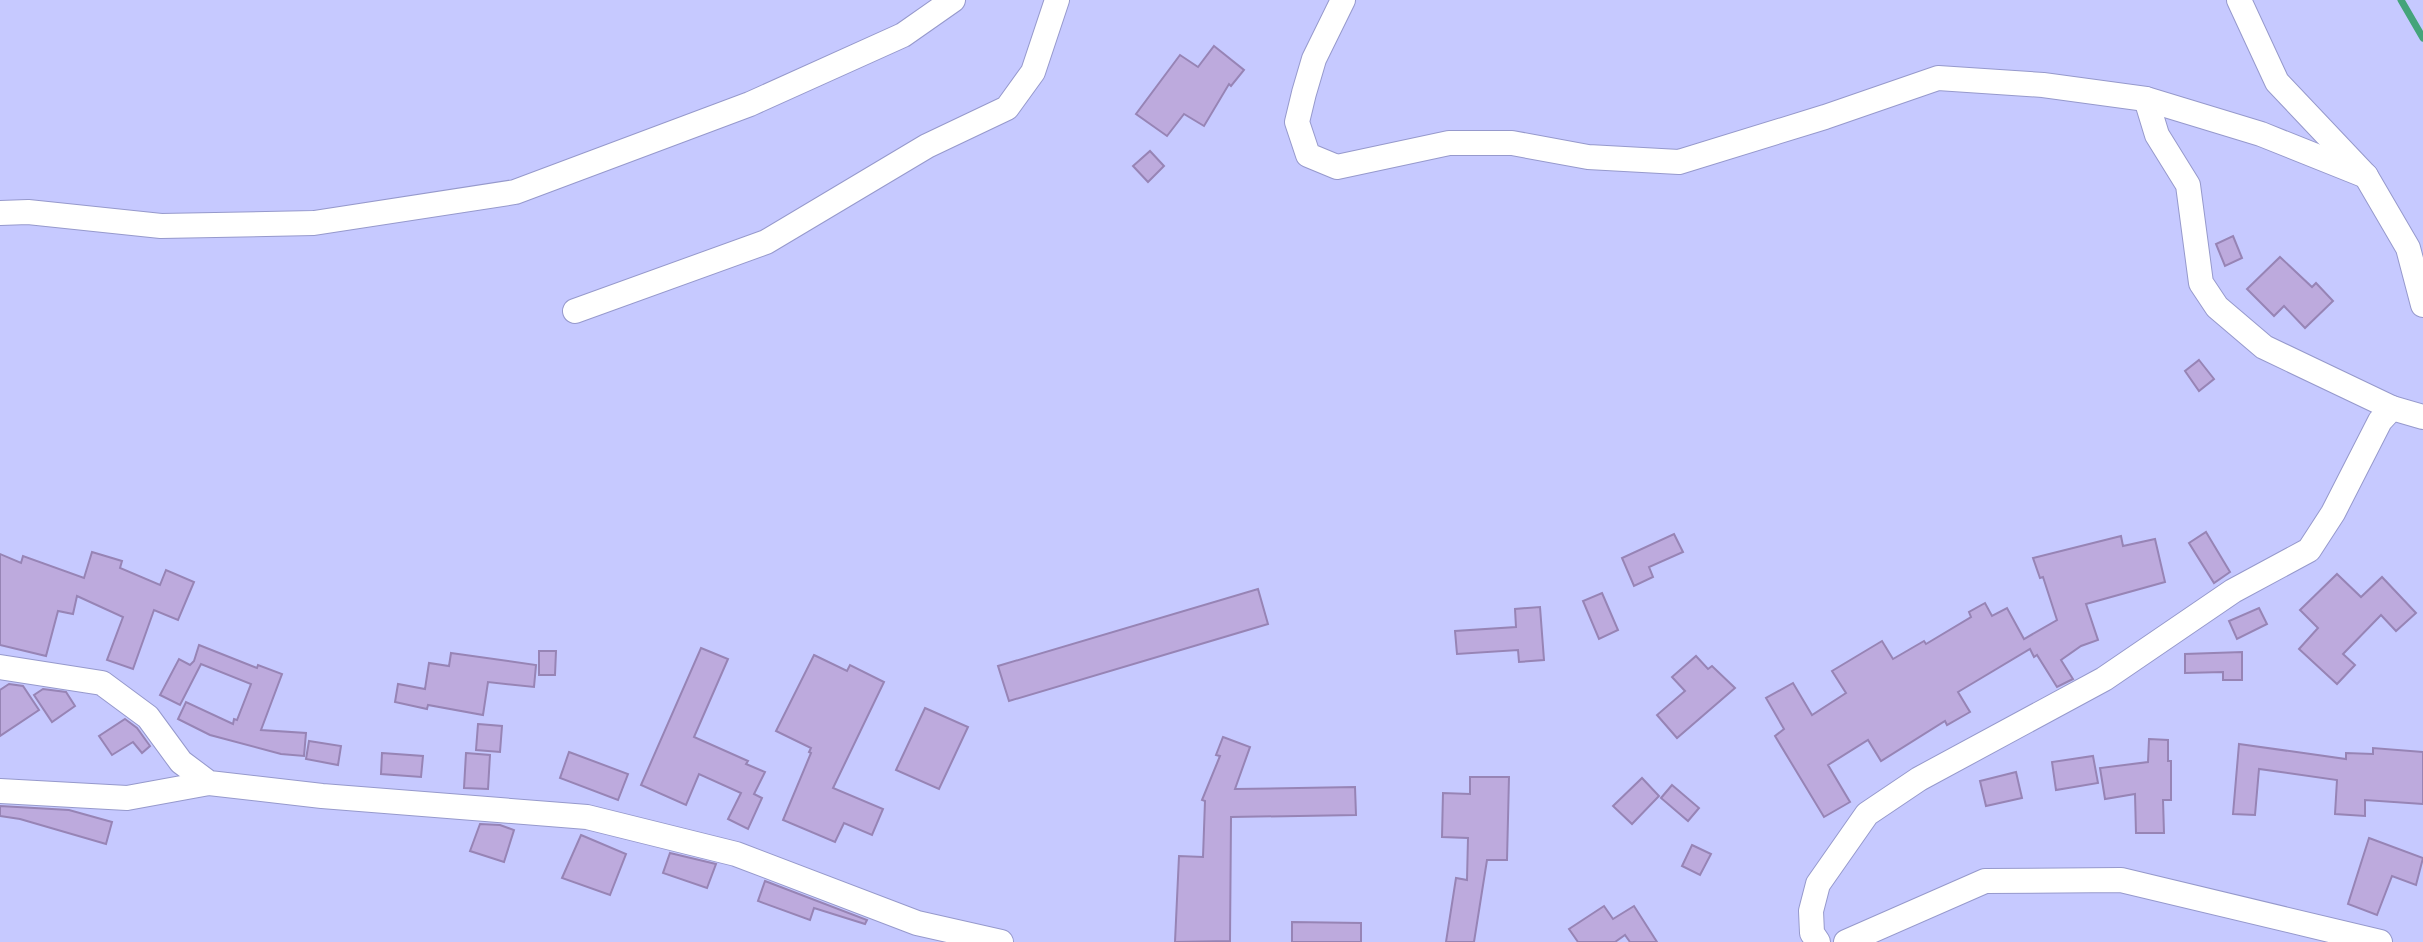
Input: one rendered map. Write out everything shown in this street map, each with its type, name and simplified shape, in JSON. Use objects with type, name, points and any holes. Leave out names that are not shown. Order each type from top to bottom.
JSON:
[{"type":"street","points":[[0,213],[28,212],[161,226],[314,223],[515,192],[750,104],[903,35],[953,0]]},
{"type":"street","points":[[575,311],[766,242],[927,146],[1007,108],[1033,72],[1057,0]]},
{"type":"street","points":[[1343,0],[1314,59],[1297,122],[1308,155],[1337,167],[1449,143],[1512,143],[1588,157],[1679,162],[1938,78],[2043,85],[2146,99],[2261,134],[2366,176]]},
{"type":"street","points":[[2239,0],[2277,82],[2366,176],[2408,248],[2423,305]]},
{"type":"street","points":[[2146,99],[2157,135],[2188,185],[2201,283],[2217,307],[2264,347],[2392,408],[2423,417]]},
{"type":"street","points":[[1818,942],[1812,933],[1811,911],[1818,884],[1867,814],[1919,779],[2104,679],[2233,591],[2309,550],[2333,513],[2380,421],[2392,408]]},
{"type":"street","points":[[0,667],[102,683],[148,717],[181,762],[209,783]]},
{"type":"street","points":[[0,791],[127,798],[209,783],[322,796],[587,817],[736,854],[917,923],[1001,942]]},
{"type":"street","points":[[1846,942],[1985,881],[2121,880],[2380,942]]},
{"type":"building","points":[[1214,46],[1244,70],[1231,86],[1229,84],[1204,126],[1184,114],[1167,136],[1136,114],[1180,55],[1198,67]]},
{"type":"building","points":[[1150,151],[1164,166],[1148,182],[1133,166]]},
{"type":"building","points":[[2233,236],[2242,258],[2225,266],[2216,244]]},
{"type":"building","points":[[2280,257],[2312,287],[2316,283],[2333,301],[2305,328],[2284,306],[2274,316],[2247,289]]},
{"type":"building","points":[[2199,360],[2214,379],[2199,391],[2185,371]]},
{"type":"building","points":[[2206,532],[2230,572],[2214,583],[2189,543]]},
{"type":"building","points":[[1674,534],[1683,552],[1649,567],[1653,577],[1634,586],[1622,558]]},
{"type":"building","points":[[2121,536],[2123,546],[2155,539],[2165,582],[2086,604],[2098,640],[2081,646],[2061,660],[2073,679],[2057,687],[2030,649],[1958,692],[1970,712],[1947,725],[1945,721],[1881,761],[1868,740],[1828,765],[1850,802],[1824,817],[1775,736],[1784,729],[1766,698],[1793,683],[1812,715],[1846,693],[1832,671],[1882,641],[1893,659],[1924,641],[1926,644],[1971,617],[1969,612],[1985,603],[1992,616],[2007,608],[2024,639],[2057,620],[2043,577],[2040,578],[2033,558]]},
{"type":"building","points":[[92,552],[122,561],[120,568],[160,585],[166,570],[194,582],[178,620],[154,610],[133,669],[107,660],[123,617],[77,596],[73,614],[58,611],[46,656],[0,645],[0,554],[21,563],[23,556],[84,578]]},
{"type":"building","points":[[2337,574],[2361,597],[2382,577],[2416,613],[2396,631],[2381,615],[2343,654],[2355,665],[2337,684],[2299,649],[2318,628],[2300,610]]},
{"type":"building","points":[[1258,589],[1268,624],[1009,701],[998,666]]},
{"type":"building","points":[[1602,593],[1618,630],[1599,639],[1583,601]]},
{"type":"building","points":[[1540,607],[1544,660],[1519,662],[1518,650],[1457,654],[1455,631],[1516,627],[1515,609]]},
{"type":"building","points":[[2259,608],[2267,624],[2237,639],[2229,621]]},
{"type":"building","points":[[199,645],[257,668],[258,665],[282,674],[261,730],[306,733],[304,756],[281,754],[210,735],[178,719],[186,702],[233,724],[251,684],[201,664],[180,705],[160,695],[179,659],[190,665]]},
{"type":"building","points":[[701,648],[728,659],[694,737],[765,772],[754,794],[762,798],[748,829],[728,819],[741,793],[699,774],[686,805],[641,785]]},
{"type":"building","points":[[539,651],[556,651],[555,675],[539,675]]},
{"type":"building","points":[[2242,652],[2242,680],[2223,680],[2223,672],[2185,673],[2185,654]]},
{"type":"building","points":[[451,653],[536,665],[534,687],[488,682],[483,715],[395,702],[398,684],[425,689],[429,663],[449,666]]},
{"type":"building","points":[[814,655],[847,671],[850,665],[884,682],[833,788],[883,809],[872,835],[844,823],[835,842],[783,820],[811,748],[776,731]]},
{"type":"building","points":[[1696,656],[1708,669],[1712,666],[1735,688],[1677,738],[1657,715],[1685,691],[1672,677]]},
{"type":"building","points":[[9,684],[23,686],[39,710],[0,736],[0,690]]},
{"type":"building","points":[[43,689],[66,692],[75,706],[52,722],[34,695]]},
{"type":"building","points":[[925,708],[968,727],[939,789],[896,770]]},
{"type":"building","points":[[125,719],[137,728],[150,746],[142,753],[133,742],[112,755],[99,736]]},
{"type":"building","points":[[478,724],[502,726],[500,752],[476,750]]},
{"type":"building","points":[[1223,737],[1250,747],[1235,789],[1355,787],[1356,815],[1231,817],[1230,941],[1175,942],[1179,856],[1203,857],[1205,801],[1202,800],[1220,756],[1216,755]]},
{"type":"building","points":[[2149,739],[2168,740],[2171,800],[2163,800],[2164,833],[2136,833],[2135,794],[2105,799],[2100,768],[2148,762]]},
{"type":"building","points":[[309,741],[341,746],[338,765],[306,759]]},
{"type":"building","points":[[2239,744],[2346,759],[2346,753],[2373,754],[2373,748],[2423,752],[2423,804],[2365,800],[2365,816],[2335,814],[2337,780],[2259,769],[2255,815],[2233,814]]},
{"type":"building","points":[[569,752],[628,774],[618,800],[560,778]]},
{"type":"building","points":[[382,753],[423,756],[421,777],[381,774]]},
{"type":"building","points":[[466,753],[490,755],[488,789],[464,788]]},
{"type":"building","points":[[2093,756],[2098,783],[2056,790],[2052,762]]},
{"type":"building","points":[[2016,772],[2022,798],[1986,806],[1980,781]]},
{"type":"building","points":[[1470,777],[1509,777],[1507,860],[1487,860],[1474,942],[1446,942],[1456,878],[1467,880],[1468,838],[1442,837],[1443,793],[1470,794]]},
{"type":"building","points":[[1642,778],[1659,796],[1632,824],[1613,806]]},
{"type":"building","points":[[1672,785],[1699,808],[1688,821],[1661,798]]},
{"type":"building","points":[[0,806],[69,810],[112,822],[106,844],[0,816]]},
{"type":"building","points":[[480,824],[500,825],[514,830],[504,862],[470,851]]},
{"type":"building","points":[[581,835],[626,854],[610,895],[562,878]]},
{"type":"building","points":[[2369,838],[2423,858],[2416,885],[2392,876],[2377,915],[2348,904]]},
{"type":"building","points":[[1692,845],[1711,854],[1700,875],[1682,866]]},
{"type":"building","points":[[670,853],[716,864],[707,888],[663,873]]},
{"type":"building","points":[[765,881],[867,920],[865,924],[814,908],[810,920],[758,901]]},
{"type":"building","points":[[1604,906],[1613,919],[1634,906],[1657,942],[1630,942],[1625,935],[1615,942],[1578,942],[1569,929]]},
{"type":"building","points":[[1292,922],[1361,923],[1361,942],[1292,942]]},
{"type":"waterway","points":[[2401,0],[2423,38]]}]
